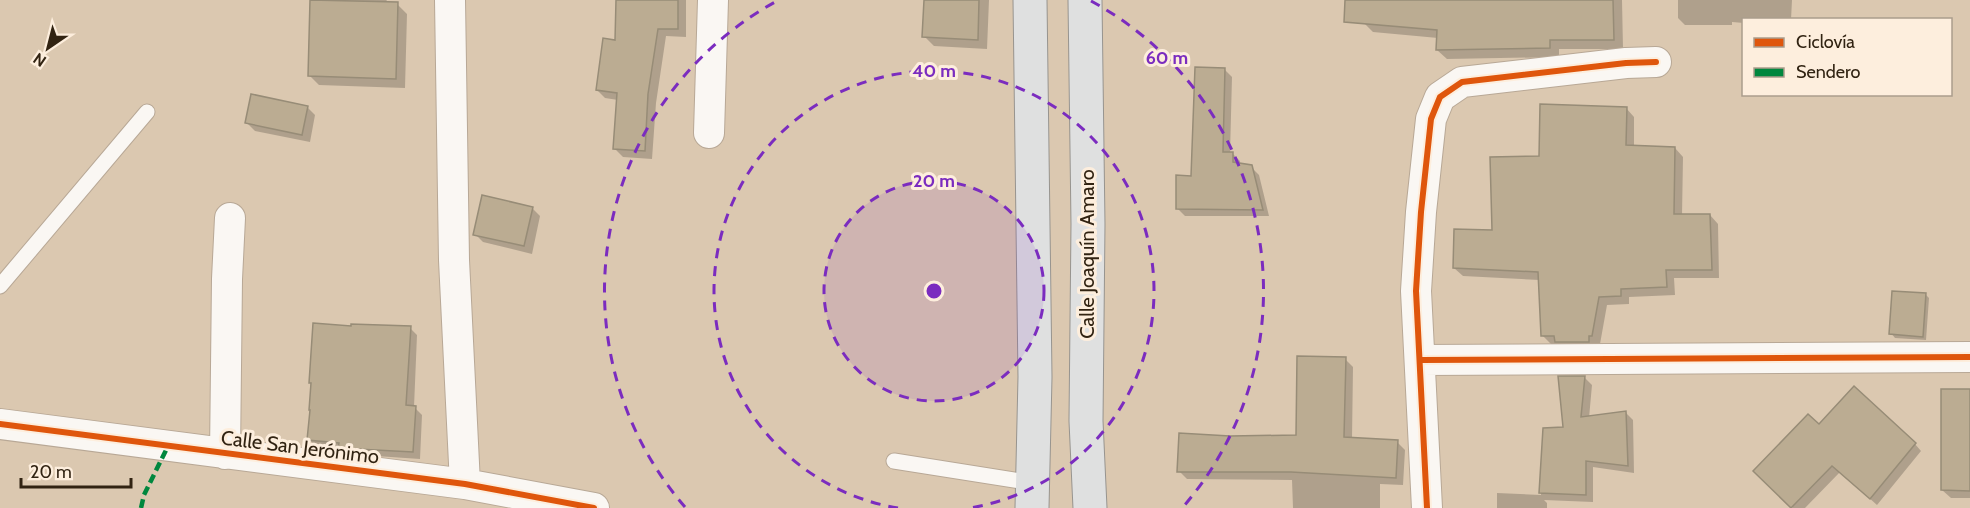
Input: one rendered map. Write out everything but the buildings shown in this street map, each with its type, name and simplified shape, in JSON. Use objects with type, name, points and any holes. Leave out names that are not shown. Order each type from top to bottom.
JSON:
[{"type":"main road","points":[[1030,0],[1035,377],[1032,496]]},
{"type":"main road","name":"Calle Joaquín Amaro","points":[[1085,0],[1088,224],[1086,420],[1090,508]]},
{"type":"street","points":[[450,0],[454,260],[465,484]]},
{"type":"street","points":[[709,133],[713,0]]},
{"type":"street","points":[[1427,508],[1416,291],[1421,212],[1431,119],[1440,97],[1462,82],[1626,63],[1656,62]]},
{"type":"street","points":[[225,454],[230,218]]},
{"type":"street","points":[[1421,360],[1970,357]]},
{"type":"street","name":"Calle San Jerónimo","points":[[0,424],[465,484],[594,508]]},
{"type":"lane","points":[[0,286],[147,112]]},
{"type":"lane","points":[[894,460],[1032,496]]},
{"type":"marked path","points":[[141,508],[144,495],[168,446]]},
{"type":"cycle path","points":[[1427,508],[1416,291],[1421,212],[1431,119],[1440,97],[1462,82],[1626,63],[1656,62]]},
{"type":"cycle path","points":[[1421,360],[1970,357]]},
{"type":"cycle path","points":[[0,424],[465,484],[594,508]]}]
